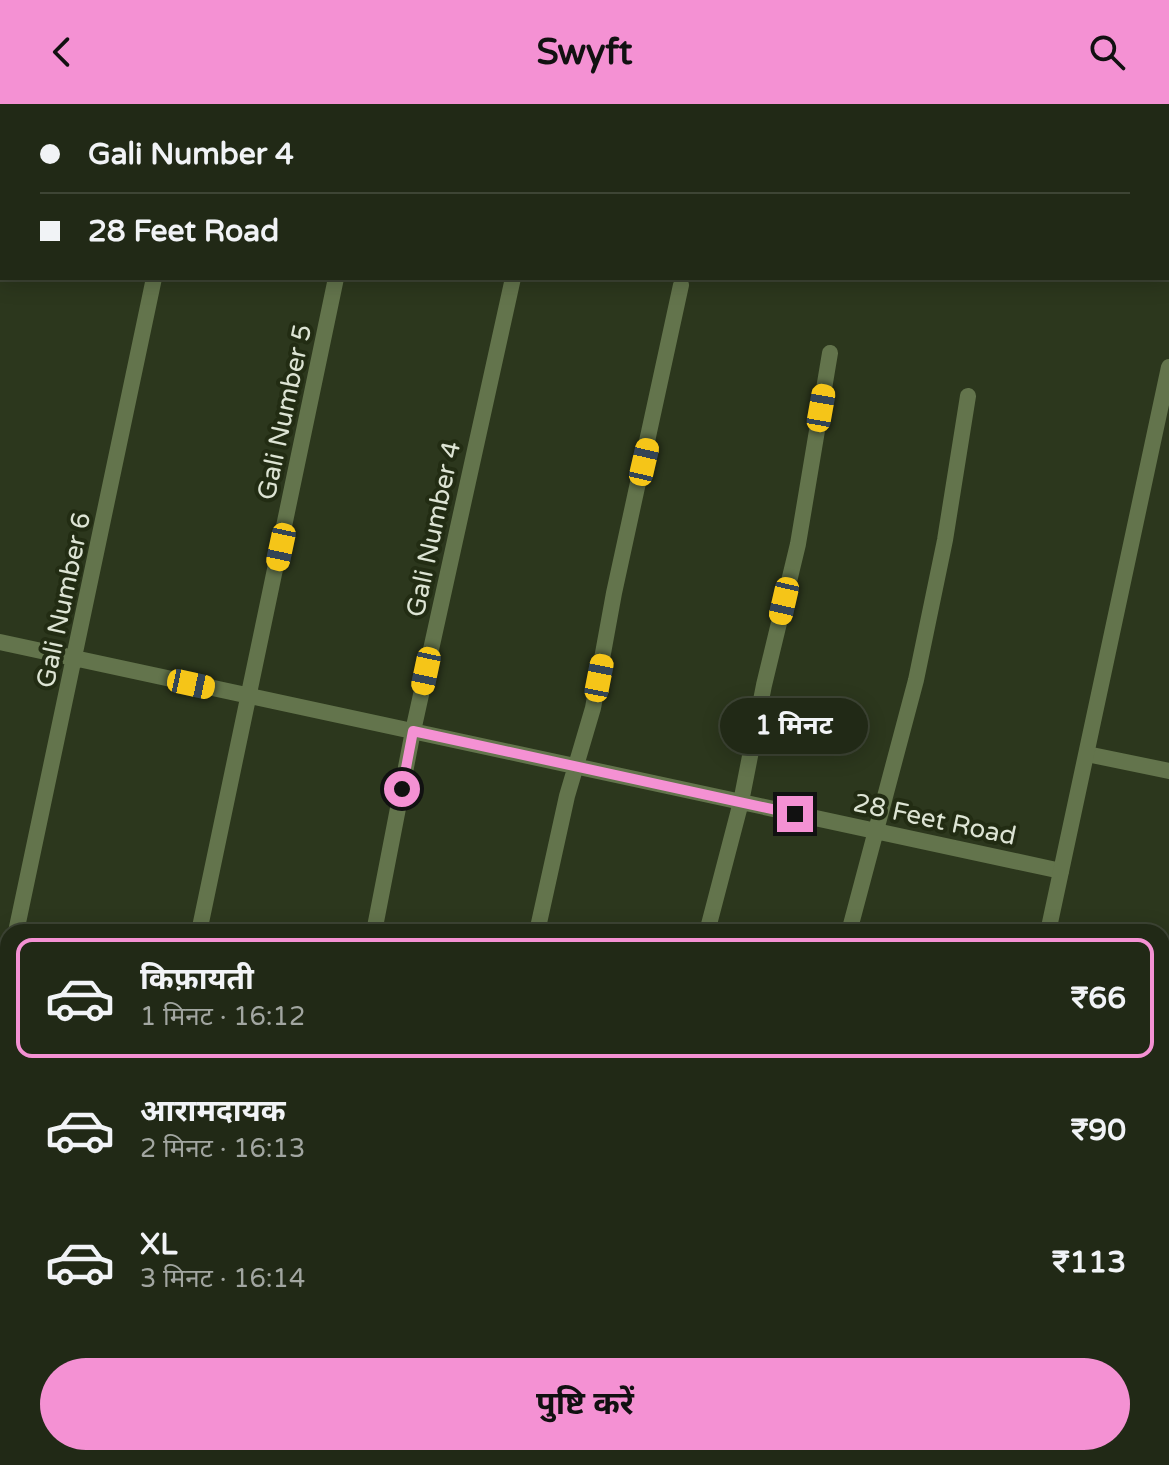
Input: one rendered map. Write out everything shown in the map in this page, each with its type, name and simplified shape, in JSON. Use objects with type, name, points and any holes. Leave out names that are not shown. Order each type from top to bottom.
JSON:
[{"type":"street","name":"Gali Number 6","points":[[18,924],[154,280]]},
{"type":"street","name":"Gali Number 5","points":[[201,924],[336,280]]},
{"type":"street","name":"Gali Number 4","points":[[376,924],[413,731],[513,280]]},
{"type":"street","points":[[538,924],[546,882],[593,708],[614,593],[681,285]]},
{"type":"street","points":[[709,924],[741,802],[764,685],[798,544],[830,353]]},
{"type":"street","points":[[1050,924],[1169,367]]},
{"type":"street","points":[[851,924],[916,680],[945,540],[968,396]]},
{"type":"street","name":"28 Feet Road","points":[[0,642],[1061,871]]},
{"type":"street","points":[[1087,754],[1169,771]]},
{"type":"route","points":[[402,789],[413,731],[795,814]]}]
